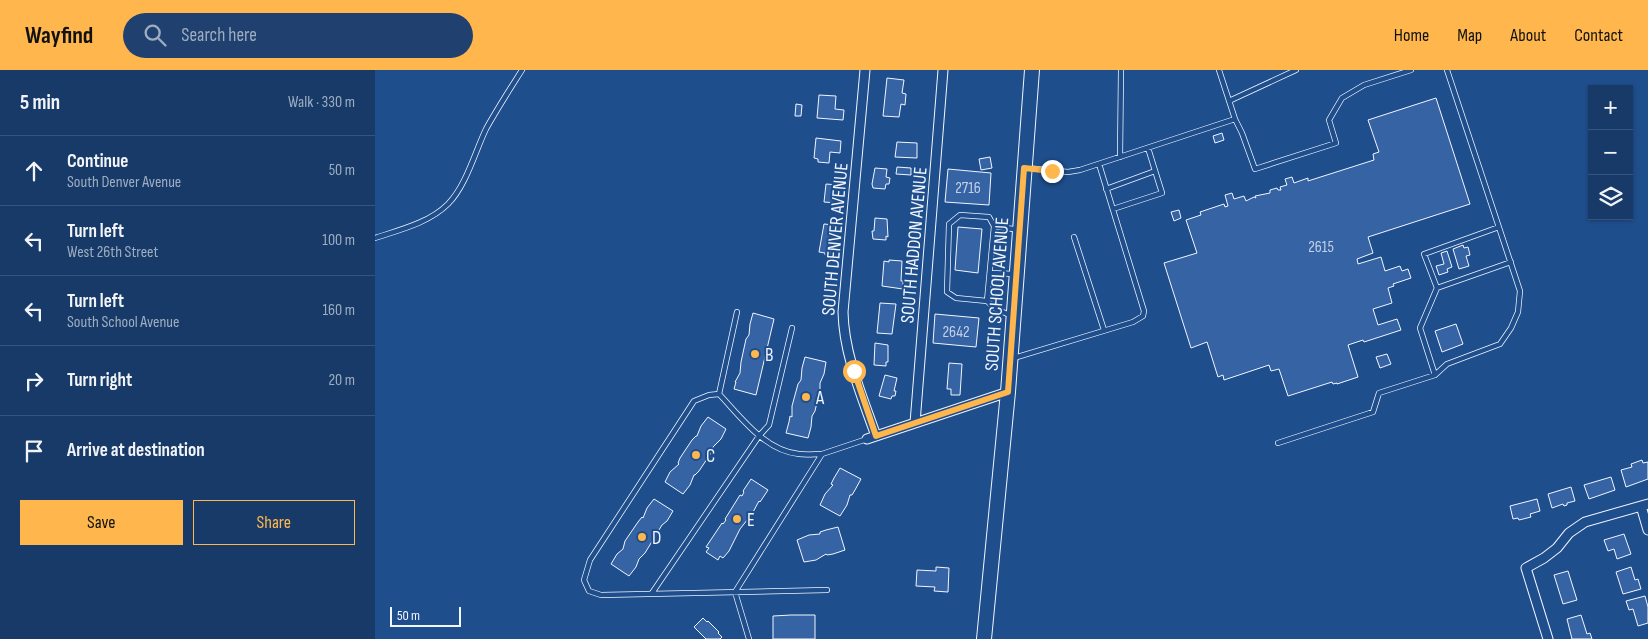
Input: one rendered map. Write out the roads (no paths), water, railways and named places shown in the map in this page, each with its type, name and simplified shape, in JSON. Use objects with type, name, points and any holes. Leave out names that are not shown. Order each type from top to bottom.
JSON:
[{"type":"main road","name":"SOUTH SCHOOL AVENUE","points":[[984,639],[1008,392],[1032,70]]},
{"type":"street","name":"SOUTH DENVER AVENUE","points":[[865,70],[843,326],[871,438]]},
{"type":"street","name":"SOUTH HADDON AVENUE","points":[[915,423],[943,70]]},
{"type":"street","points":[[871,438],[1008,392]]},
{"type":"street","points":[[1548,639],[1526,568],[1557,548],[1569,532],[1585,522],[1644,505],[1648,530]]},
{"type":"lane","points":[[375,238],[417,224],[448,204],[457,191],[487,128],[523,70]]},
{"type":"lane","points":[[1121,70],[1121,157]]},
{"type":"lane","points":[[1219,70],[1235,119],[1255,169],[1335,143],[1329,120],[1343,98],[1364,85],[1411,70]]},
{"type":"lane","points":[[1229,101],[1296,70]]},
{"type":"lane","points":[[1278,443],[1373,412],[1379,393],[1435,375],[1447,364],[1499,344],[1511,328],[1518,312],[1520,291],[1447,70]]},
{"type":"lane","points":[[1024,168],[1068,172],[1080,170],[1235,119]]},
{"type":"lane","points":[[1113,209],[1162,194],[1149,148]]},
{"type":"lane","points":[[1010,360],[1140,319],[1144,314],[1099,164]]},
{"type":"lane","points":[[1107,189],[1155,171]]},
{"type":"lane","points":[[987,301],[995,226],[989,217],[960,215],[949,224],[947,292],[956,298],[987,301],[996,309],[1013,316]]},
{"type":"lane","points":[[995,226],[1020,230]]},
{"type":"lane","points":[[1435,375],[1420,328],[1437,288],[1425,254],[1499,227]]},
{"type":"lane","points":[[1074,237],[1104,330]]},
{"type":"lane","points":[[1437,288],[1511,262]]},
{"type":"lane","points":[[990,273],[1017,274]]},
{"type":"lane","points":[[719,394],[737,312]]},
{"type":"lane","points":[[652,593],[759,436],[769,425],[792,328]]},
{"type":"lane","points":[[719,394],[759,436],[776,448],[798,454],[823,454],[871,438]]},
{"type":"lane","points":[[719,394],[709,395],[694,401],[590,560],[584,580],[589,590],[601,595],[827,590]]},
{"type":"lane","points":[[749,639],[735,592],[823,454]]},
{"type":"place","name":"B","points":[[755,354]]},
{"type":"place","name":"A","points":[[806,397]]},
{"type":"place","name":"C","points":[[696,455]]},
{"type":"place","name":"E","points":[[737,519]]},
{"type":"place","name":"D","points":[[642,537]]}]
